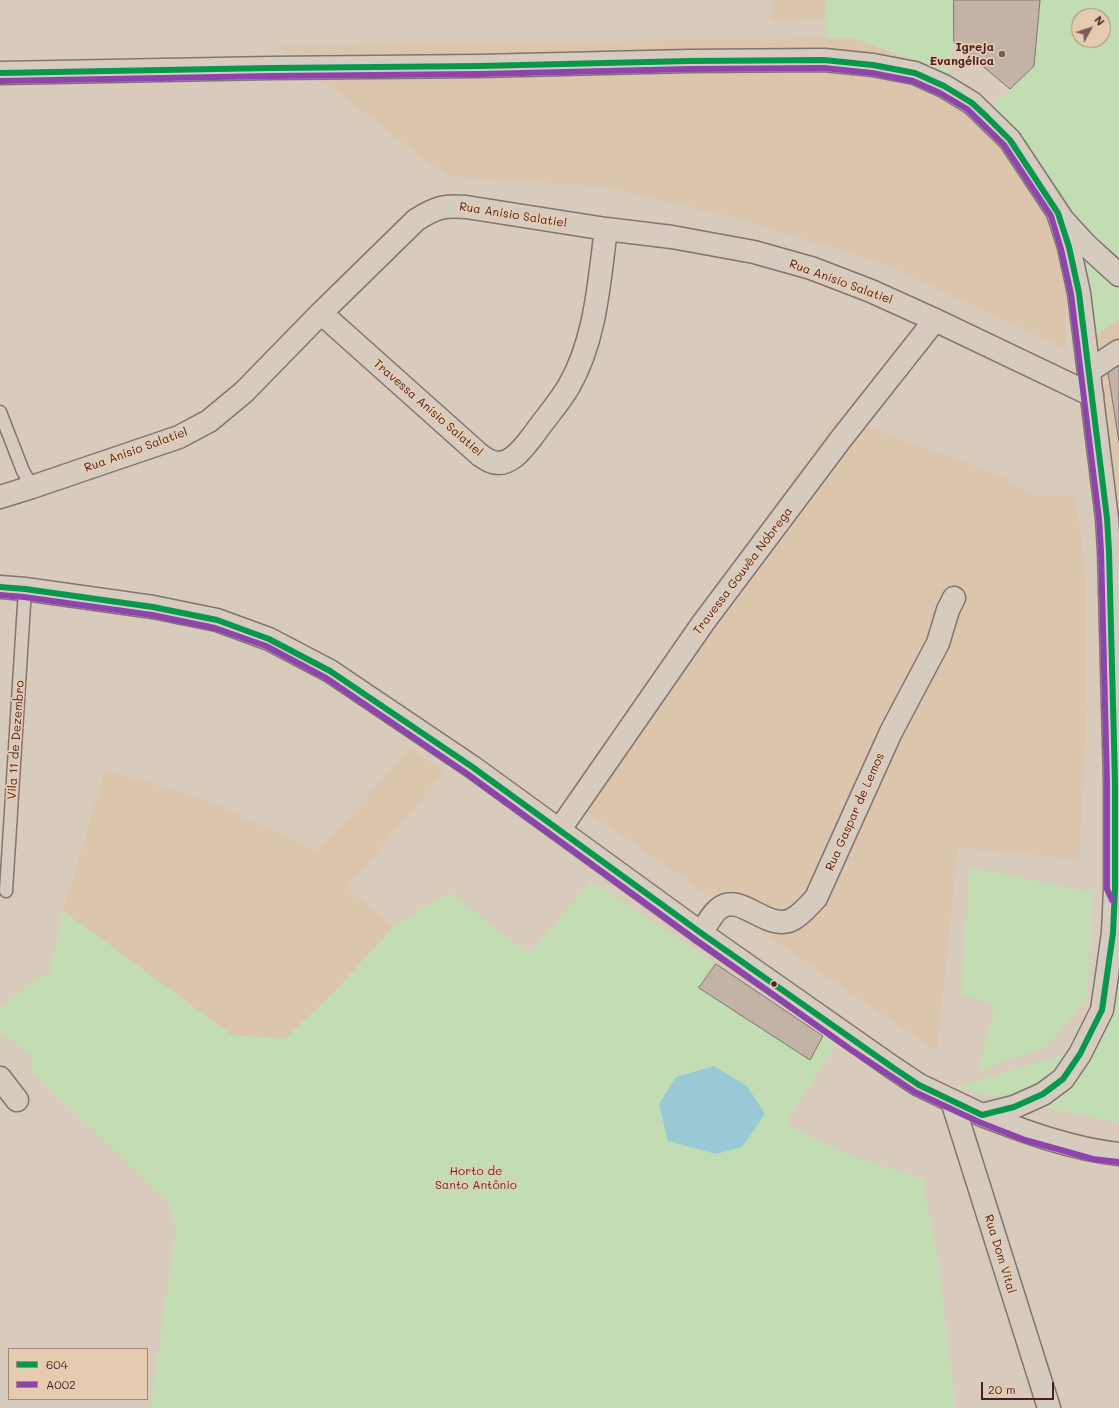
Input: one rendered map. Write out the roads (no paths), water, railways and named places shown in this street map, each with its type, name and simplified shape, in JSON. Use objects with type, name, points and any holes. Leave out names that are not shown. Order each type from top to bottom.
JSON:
[{"type":"main road","points":[[0,73],[255,68],[480,66],[689,61],[824,60],[873,65],[915,73],[944,86],[972,103],[1010,140],[1058,214],[1086,245],[1119,275]]},
{"type":"main road","name":"Rua Anísio Salatiel","points":[[0,497],[179,437],[209,421],[244,392],[320,313],[416,220],[432,210],[449,206],[466,207],[606,230],[672,237],[754,252],[811,268],[871,291],[1092,395]]},
{"type":"main road","points":[[982,1115],[1014,1107],[1042,1094],[1062,1080],[1080,1054],[1102,1010],[1117,893],[1114,550],[1107,518],[1079,293],[1069,247],[1058,214]]},
{"type":"main road","name":"Travessa Anísio Salatiel","points":[[320,313],[480,455],[491,462],[502,463],[512,459],[524,447],[569,386],[592,326],[598,295],[606,230]]},
{"type":"main road","name":"Travessa Gouvêa Nóbrega","points":[[560,829],[703,624],[841,439],[935,320]]},
{"type":"main road","points":[[1089,371],[1119,350]]},
{"type":"main road","points":[[0,587],[26,589],[160,608],[217,620],[269,639],[330,671],[471,766],[701,932],[919,1085],[982,1115],[1028,1132],[1095,1151],[1119,1154]]},
{"type":"main road","name":"Rua Gaspar de Lemos","points":[[701,932],[720,908],[730,904],[741,906],[770,921],[783,922],[793,920],[816,898],[891,732],[938,643],[948,610],[954,598]]},
{"type":"main road","points":[[0,1078],[17,1100]]},
{"type":"main road","name":"Rua Dom Vital","points":[[952,1101],[1049,1408]]},
{"type":"lane","points":[[0,412],[32,487]]},
{"type":"lane","name":"Vila 11 de Dezembro","points":[[6,891],[26,589]]},
{"type":"water","points":[[714,1066],[747,1086],[765,1114],[742,1147],[716,1154],[668,1141],[659,1104],[676,1077]]},
{"type":"place","name":"Igreja Evangélica","points":[[1002,54]]},
{"type":"park label","name":"Horto de Santo Antônio","points":[[476,1178]]}]
